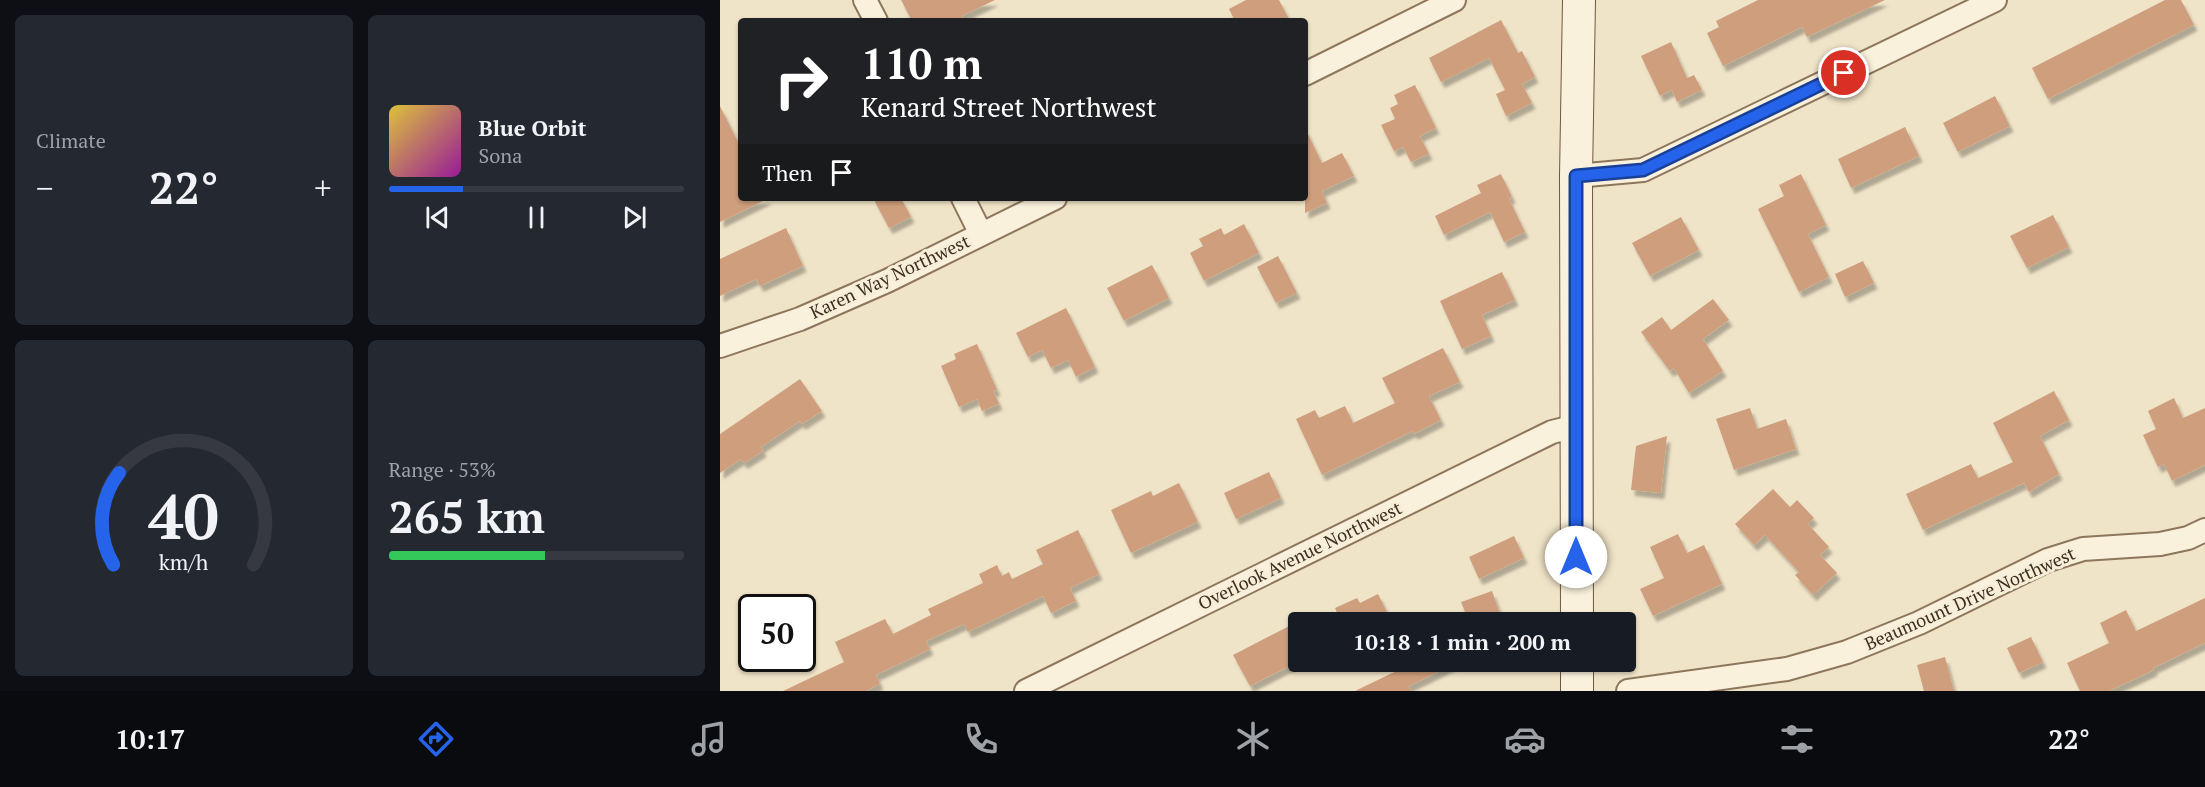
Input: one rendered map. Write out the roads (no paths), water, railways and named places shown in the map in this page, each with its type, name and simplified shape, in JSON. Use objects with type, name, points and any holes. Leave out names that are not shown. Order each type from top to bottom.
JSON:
[{"type":"main road","points":[[1577,612],[1576,176],[1579,0]]},
{"type":"main road","points":[[1577,672],[1577,691]]},
{"type":"street","points":[[865,0],[874,18]]},
{"type":"street","points":[[1308,73],[1454,0]]},
{"type":"street","points":[[1576,176],[1643,170],[1995,0]]},
{"type":"street","points":[[964,201],[981,234]]},
{"type":"street","name":"Karen Way Northwest","points":[[720,346],[800,319],[887,280],[1049,201]]},
{"type":"street","name":"Overlook Avenue Northwest","points":[[1026,691],[1552,432],[1576,426]]},
{"type":"street","name":"Beaumount Drive Northwest","points":[[1628,691],[1787,669],[1847,652],[1919,623],[2048,560],[2084,549],[2160,544],[2188,538],[2205,530]]}]
